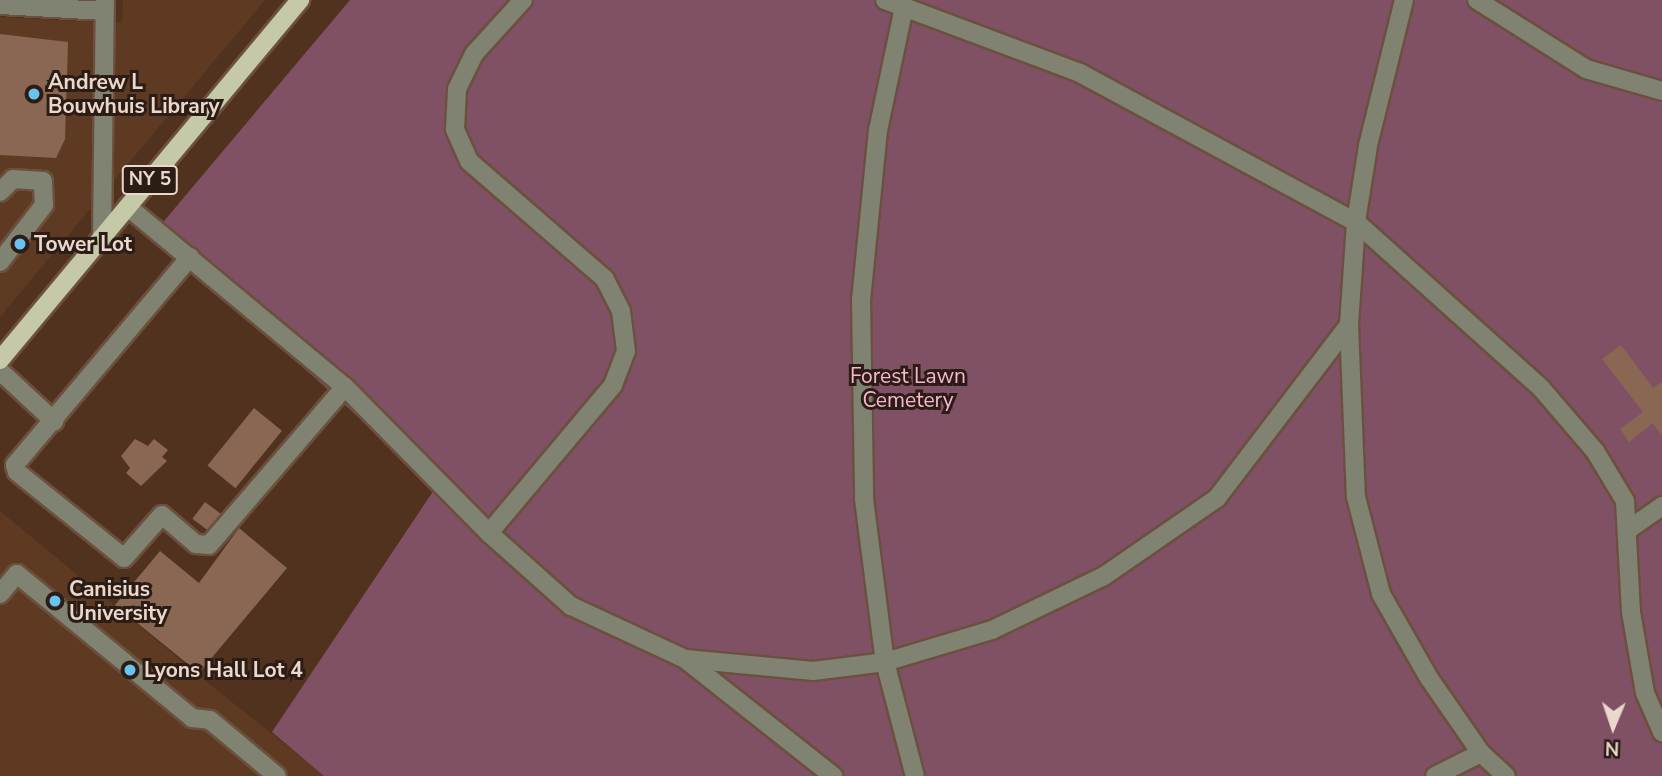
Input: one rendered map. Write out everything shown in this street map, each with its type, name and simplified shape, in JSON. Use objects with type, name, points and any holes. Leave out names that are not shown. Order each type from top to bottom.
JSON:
[{"type":"main road","name":"NY 5","points":[[3,349],[128,207],[300,0]]},
{"type":"street","points":[[489,533],[613,385],[626,351],[621,311],[605,279],[469,161],[455,129],[457,89],[474,54],[523,0]]},
{"type":"street","points":[[884,0],[1080,73],[1356,222],[1541,388],[1595,450],[1625,501],[1643,680],[1662,732]]},
{"type":"street","points":[[1404,0],[1368,146],[1356,222],[1349,325],[1356,497],[1381,594],[1481,753],[1506,776]]},
{"type":"street","points":[[1477,0],[1586,69],[1662,92]]},
{"type":"street","points":[[0,5],[104,5],[102,237]]},
{"type":"street","points":[[904,7],[878,130],[860,299],[864,499],[885,662],[915,776]]},
{"type":"street","points":[[0,192],[13,178],[43,181],[44,205],[0,262]]},
{"type":"street","points":[[128,207],[345,387],[489,533],[571,606],[685,659],[833,776]]},
{"type":"street","points":[[190,257],[15,465],[17,472],[124,558],[162,515],[196,544],[216,543],[345,387]]},
{"type":"street","points":[[685,659],[801,671],[885,662],[992,630],[1092,582],[1217,498],[1349,325]]},
{"type":"street","points":[[0,371],[54,421]]},
{"type":"street","points":[[1628,530],[1662,506]]},
{"type":"street","points":[[0,594],[18,574],[192,718],[210,720],[277,776]]},
{"type":"street","points":[[1435,776],[1481,753]]},
{"type":"shaded area","points":[[123,0],[265,0],[0,317],[0,17],[122,23]]},
{"type":"shaded area","name":"Canisius University","points":[[0,511],[218,691],[325,776],[0,776]]},
{"type":"green space","name":"Forest Lawn Cemetery","points":[[350,0],[1662,0],[1662,776],[324,776],[272,732],[436,487],[154,233]]},
{"type":"building","name":"Andrew L Bouwhuis Library","points":[[0,34],[68,42],[65,139],[56,158],[0,155]]},
{"type":"building","points":[[1621,345],[1653,388],[1662,382],[1662,436],[1653,423],[1629,442],[1620,429],[1643,412],[1602,359]]},
{"type":"building","points":[[254,408],[282,431],[235,488],[207,466]]},
{"type":"building","points":[[135,439],[148,446],[154,439],[168,450],[162,457],[167,461],[141,486],[126,473],[130,468],[121,456]]},
{"type":"building","points":[[205,502],[221,514],[208,531],[192,519]]},
{"type":"building","points":[[239,528],[287,568],[199,673],[115,605],[160,551],[199,583]]},
{"type":"place","name":"Andrew L Bouwhuis Library","points":[[34,94]]},
{"type":"place","name":"Tower Lot","points":[[20,244]]},
{"type":"place","name":"Canisius University","points":[[55,601]]},
{"type":"place","name":"Lyons Hall Lot 4","points":[[130,670]]}]
